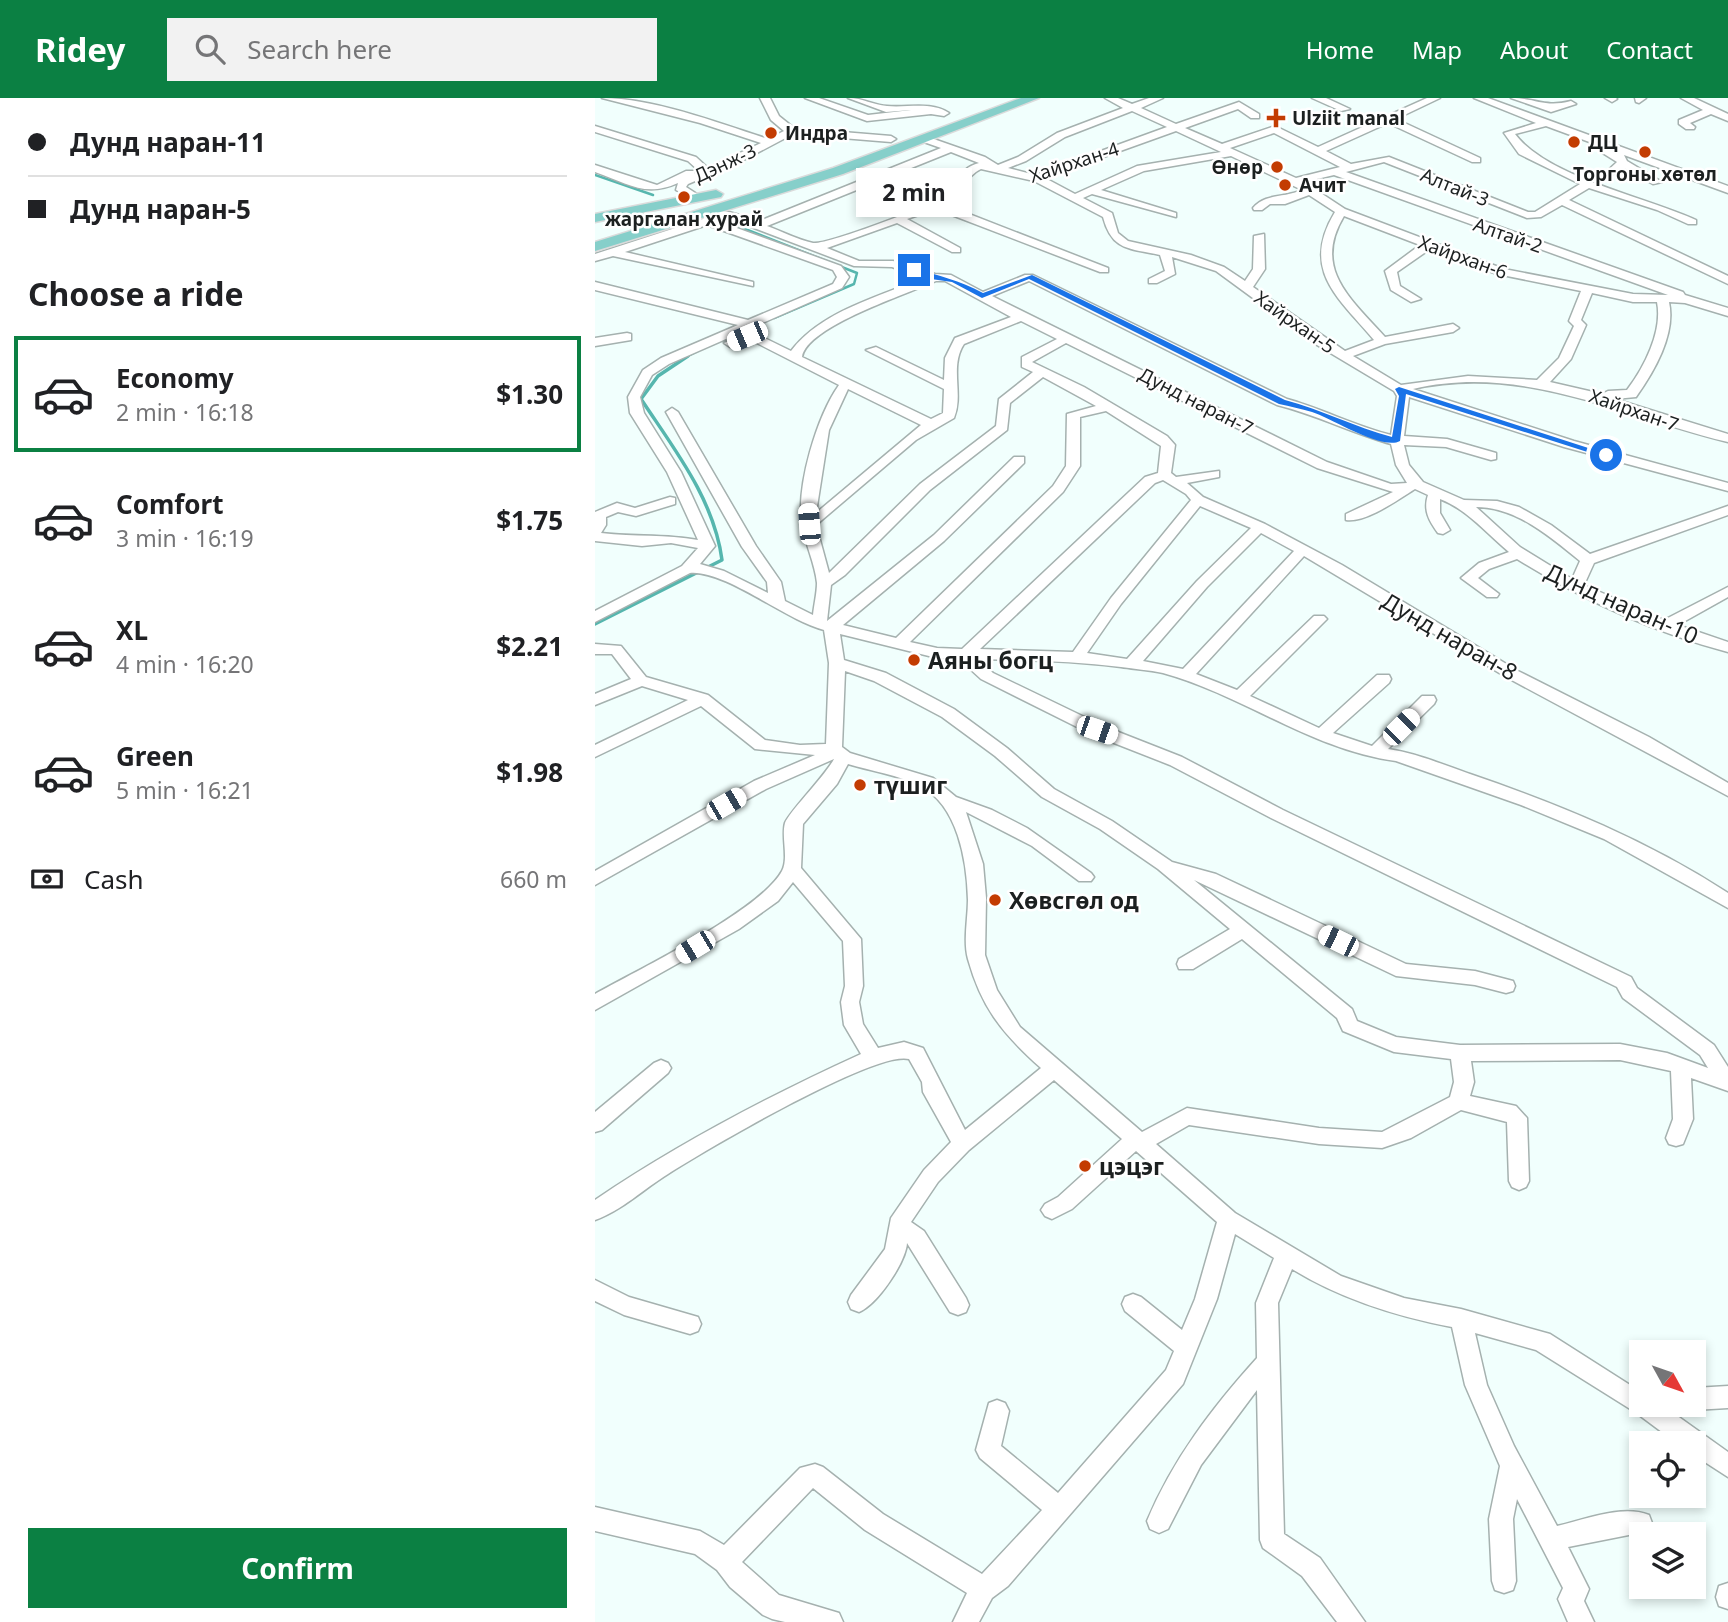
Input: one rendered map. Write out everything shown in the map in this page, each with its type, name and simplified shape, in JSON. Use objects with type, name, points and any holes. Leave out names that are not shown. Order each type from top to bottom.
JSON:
[{"type":"main road","points":[[595,218],[698,198],[815,167],[1012,98]]},
{"type":"main road","points":[[595,247],[784,189],[1033,98]]},
{"type":"main road","points":[[595,230],[735,195],[895,139]]},
{"type":"street","points":[[607,98],[768,142]]},
{"type":"street","points":[[650,108],[671,98]]},
{"type":"street","points":[[765,98],[775,118],[791,131],[895,139]]},
{"type":"street","points":[[810,98],[858,117],[879,118],[930,111]]},
{"type":"street","points":[[853,98],[886,109],[909,103],[944,113]]},
{"type":"street","name":"Хайрхан-4","points":[[1110,98],[1226,151]]},
{"type":"street","name":"Хайрхан-4","points":[[992,167],[1022,159],[1061,135],[1158,98]]},
{"type":"street","points":[[1317,98],[1345,109]]},
{"type":"street","points":[[1318,150],[1435,98]]},
{"type":"street","points":[[1479,98],[1543,124],[1728,190]]},
{"type":"street","points":[[1516,98],[1551,109],[1571,104]]},
{"type":"street","points":[[1686,98],[1728,118]]},
{"type":"street","points":[[1240,101],[1255,117]]},
{"type":"street","name":"Хайрхан-4","points":[[992,167],[1020,179],[1036,178],[1240,101]]},
{"type":"street","points":[[1690,127],[1683,122],[1711,110]]},
{"type":"street","name":"Алтай-3","points":[[1387,119],[1476,160]]},
{"type":"street","points":[[1543,124],[1509,133],[1524,152],[1588,184],[1661,208],[1692,222]]},
{"type":"street","points":[[595,129],[682,156],[704,169]]},
{"type":"street","points":[[1076,197],[1148,166],[1226,151],[1265,131],[1275,129],[1347,166]]},
{"type":"street","name":"Дэнж-3","points":[[698,198],[680,188],[684,181],[704,169],[736,160],[791,131]]},
{"type":"street","points":[[925,139],[992,167]]},
{"type":"street","points":[[1591,140],[1620,157],[1623,163],[1657,181]]},
{"type":"street","points":[[756,226],[951,148]]},
{"type":"street","points":[[1226,151],[1295,181],[1341,211]]},
{"type":"street","name":"Алтай-3","points":[[1347,166],[1388,159],[1527,215],[1537,215],[1588,184]]},
{"type":"street","points":[[1610,173],[1623,163]]},
{"type":"street","points":[[1295,181],[1347,166]]},
{"type":"street","points":[[813,247],[839,242],[936,205],[955,194],[964,175],[992,167]]},
{"type":"street","points":[[595,168],[658,188],[704,169]]},
{"type":"street","name":"Алтай-2","points":[[1331,170],[1496,231],[1667,288],[1686,299]]},
{"type":"street","name":"Хайрхан-5","points":[[1036,178],[1108,215],[1113,234],[1124,244],[1201,260],[1220,269],[1343,356]]},
{"type":"street","points":[[1091,190],[1172,215]]},
{"type":"street","points":[[1258,208],[1271,198],[1284,201],[1311,191]]},
{"type":"street","points":[[1561,200],[1728,280]]},
{"type":"street","points":[[936,205],[1066,253],[1104,270]]},
{"type":"street","name":"Хайрхан-5","points":[[1341,211],[1325,245],[1328,278],[1344,300],[1382,341]]},
{"type":"street","name":"Хайрхан-6","points":[[1341,211],[1501,272],[1633,298],[1662,297]]},
{"type":"street","name":"Дунд наран-7","points":[[595,258],[707,221],[713,216],[726,214],[858,264],[893,264],[934,278],[947,277],[1021,317],[1179,391],[1322,465],[1389,488],[1410,487],[1462,504]]},
{"type":"street","points":[[898,219],[956,250]]},
{"type":"street","points":[[707,221],[813,258],[843,273],[838,286],[665,361],[647,373],[634,397],[637,413],[674,472],[708,546]]},
{"type":"street","name":"Хайрхан-5","points":[[1247,288],[1259,269],[1260,236]]},
{"type":"street","points":[[1415,299],[1395,288],[1391,271],[1428,245]]},
{"type":"street","points":[[611,252],[749,284]]},
{"type":"street","points":[[1153,281],[1171,272],[1165,253]]},
{"type":"street","points":[[982,296],[1029,277],[1282,402],[1317,411],[1359,431],[1396,441],[1447,443],[1491,456]]},
{"type":"street","points":[[796,359],[795,350],[837,319],[934,278]]},
{"type":"street","points":[[595,286],[748,324]]},
{"type":"street","points":[[1539,386],[1570,349],[1580,325],[1575,320],[1588,289]]},
{"type":"street","points":[[1591,395],[1631,394],[1644,379],[1661,332],[1662,297],[1686,299],[1728,312]]},
{"type":"street","points":[[809,524],[839,505],[930,424],[949,415],[954,399],[949,387],[953,348],[958,341],[1021,317]]},
{"type":"street","points":[[1343,356],[1382,341],[1453,328]]},
{"type":"street","points":[[704,355],[749,336],[930,424]]},
{"type":"street","points":[[595,342],[627,337]]},
{"type":"street","points":[[1065,339],[1026,360],[1026,365],[1079,390],[1104,408],[1130,419],[1168,445],[1169,478]]},
{"type":"street","points":[[872,350],[949,387]]},
{"type":"street","points":[[595,352],[611,353]]},
{"type":"street","points":[[1343,356],[1399,389],[1569,444],[1728,487]]},
{"type":"street","points":[[824,583],[840,572],[925,486],[1002,427],[1004,402],[1039,373]]},
{"type":"street","name":"Хайрхан-7","points":[[1399,389],[1432,380],[1468,378],[1539,386],[1591,395],[1728,438]]},
{"type":"street","points":[[595,1003],[733,924],[772,896],[792,870],[794,823],[831,780],[838,753],[837,663],[825,625],[824,583],[809,524],[807,504],[817,439],[829,408],[846,383]]},
{"type":"street","points":[[1351,517],[1368,511],[1410,487],[1396,441],[1403,396],[1399,389]]},
{"type":"street","points":[[901,642],[1058,489],[1073,466],[1074,414],[1104,408]]},
{"type":"street","points":[[672,412],[749,547],[774,582],[778,605]]},
{"type":"street","points":[[825,625],[939,538],[1019,460]]},
{"type":"street","points":[[964,656],[1150,480],[1214,474]]},
{"type":"street","name":"Дунд наран-8","points":[[1169,478],[1191,492],[1198,500],[1260,527],[1364,583],[1512,674],[1643,741],[1728,790]]},
{"type":"street","points":[[1435,494],[1431,502],[1434,517],[1443,530]]},
{"type":"street","points":[[1077,657],[1116,601],[1198,500]]},
{"type":"street","points":[[670,501],[636,512],[617,507],[599,514],[600,525],[595,534],[642,541],[671,539],[708,546]]},
{"type":"street","points":[[1462,504],[1494,504],[1515,512],[1554,534],[1588,560]]},
{"type":"street","name":"Дунд наран-10","points":[[1462,504],[1519,553],[1576,586],[1666,625],[1728,647]]},
{"type":"street","points":[[1576,586],[1588,560],[1728,510]]},
{"type":"street","points":[[1132,663],[1202,584],[1260,527]]},
{"type":"street","points":[[595,617],[693,568],[708,546]]},
{"type":"street","points":[[1186,675],[1302,550]]},
{"type":"street","name":"Дунд наран-10","points":[[1492,594],[1468,578],[1484,566],[1519,553]]},
{"type":"street","points":[[693,568],[719,574],[752,588],[778,605],[825,625],[937,653],[964,656],[1077,657],[1132,663],[1186,675],[1321,735],[1375,753],[1411,760],[1583,820],[1685,873],[1728,902]]},
{"type":"street","points":[[1666,625],[1728,591]]},
{"type":"street","points":[[1239,698],[1319,618]]},
{"type":"street","points":[[595,649],[616,649],[641,681],[702,699],[761,745],[838,753],[927,782],[950,801],[958,814],[974,864],[977,898],[976,955],[988,991],[1013,1032],[1228,1219],[1269,1247],[1287,1253],[1334,1283],[1404,1308],[1461,1319],[1542,1341],[1629,1396]]},
{"type":"street","points":[[964,656],[987,676],[1097,730],[1176,761],[1277,814],[1624,982],[1630,993],[1707,1050],[1727,1082]]},
{"type":"street","points":[[837,663],[880,677],[948,713],[1002,752],[1048,793],[1107,825],[1164,865],[1345,1014],[1350,1026],[1394,1044],[1460,1053],[1620,1052],[1681,1066],[1727,1082]]},
{"type":"street","points":[[1321,735],[1383,679]]},
{"type":"street","points":[[595,700],[641,681]]},
{"type":"street","points":[[595,752],[702,699]]},
{"type":"street","points":[[1375,753],[1428,700]]},
{"type":"street","points":[[595,879],[759,785],[838,753]]},
{"type":"street","points":[[950,801],[979,810],[1043,845],[1085,877]]},
{"type":"street","points":[[1164,865],[1210,878],[1403,971],[1475,978],[1506,986]]},
{"type":"street","points":[[792,870],[852,939],[854,986],[850,1002],[854,1024],[873,1058]]},
{"type":"street","points":[[1187,964],[1244,929]]},
{"type":"street","points":[[595,1211],[653,1170],[771,1103],[873,1058],[904,1049],[916,1053],[932,1081],[933,1092],[962,1143]]},
{"type":"street","points":[[1459,1102],[1464,1082],[1460,1053]]},
{"type":"street","points":[[1675,1138],[1683,1119],[1681,1066]]},
{"type":"street","points":[[859,1302],[885,1270],[895,1250],[898,1224],[932,1176],[962,1143],[1042,1082],[1056,1067]]},
{"type":"street","points":[[595,1124],[661,1068]]},
{"type":"street","points":[[1052,1210],[1065,1203],[1137,1142],[1187,1116],[1319,1136],[1381,1140],[1404,1132],[1459,1102],[1509,1112],[1517,1118],[1518,1181]]},
{"type":"street","points":[[966,1622],[983,1589],[999,1577],[1175,1377],[1188,1348],[1228,1219]]},
{"type":"street","points":[[898,1224],[916,1237],[958,1305]]},
{"type":"street","points":[[1287,1253],[1267,1303],[1272,1540],[1311,1567],[1352,1622]]},
{"type":"street","points":[[595,1290],[624,1305],[690,1324]]},
{"type":"street","points":[[1133,1304],[1188,1348]]},
{"type":"street","points":[[1461,1319],[1476,1385],[1511,1467],[1577,1589],[1570,1599],[1581,1622]]},
{"type":"street","points":[[1160,1521],[1175,1482],[1191,1457],[1267,1363]]},
{"type":"street","points":[[1615,1386],[1629,1389]]},
{"type":"street","points":[[1706,1398],[1728,1397]]},
{"type":"street","points":[[997,1411],[988,1450],[1058,1508]]},
{"type":"street","points":[[1660,1418],[1728,1466]]},
{"type":"street","points":[[1504,1581],[1501,1520],[1511,1467]]},
{"type":"street","points":[[726,1561],[808,1476],[815,1475],[874,1522],[983,1589]]},
{"type":"street","points":[[595,1519],[700,1543],[726,1561],[739,1578],[772,1605],[830,1622]]},
{"type":"street","points":[[1551,1539],[1629,1524]]},
{"type":"waterway","points":[[595,175],[653,195]]},
{"type":"waterway","points":[[717,218],[857,273],[854,284],[774,318]]},
{"type":"waterway","points":[[688,356],[698,351]]},
{"type":"waterway","points":[[595,624],[722,560],[718,538],[702,495],[641,399],[658,376],[688,356]]},
{"type":"waterway","points":[[684,358],[688,356]]},
{"type":"place","name":"Ulziit manal","points":[[1276,118]]},
{"type":"place","name":"Индра","points":[[771,133]]},
{"type":"place","name":"ДЦ","points":[[1574,142]]},
{"type":"place","name":"Торгоны хөтөл","points":[[1645,152]]},
{"type":"place","name":"Өнөр","points":[[1277,167]]},
{"type":"place","name":"Ачит","points":[[1285,185]]},
{"type":"place","name":"жаргалан хурай","points":[[684,197]]},
{"type":"place","name":"Аяны богц","points":[[914,660]]},
{"type":"place","name":"түшиг","points":[[860,785]]},
{"type":"place","name":"Хөвсгөл од","points":[[995,900]]},
{"type":"place","name":"цэцэг","points":[[1085,1166]]},
{"type":"route","points":[[914,270],[934,278],[947,277],[982,296],[1003,285],[1029,277],[1282,402],[1317,411],[1359,431],[1396,441],[1403,396],[1399,389],[1606,455]]}]
